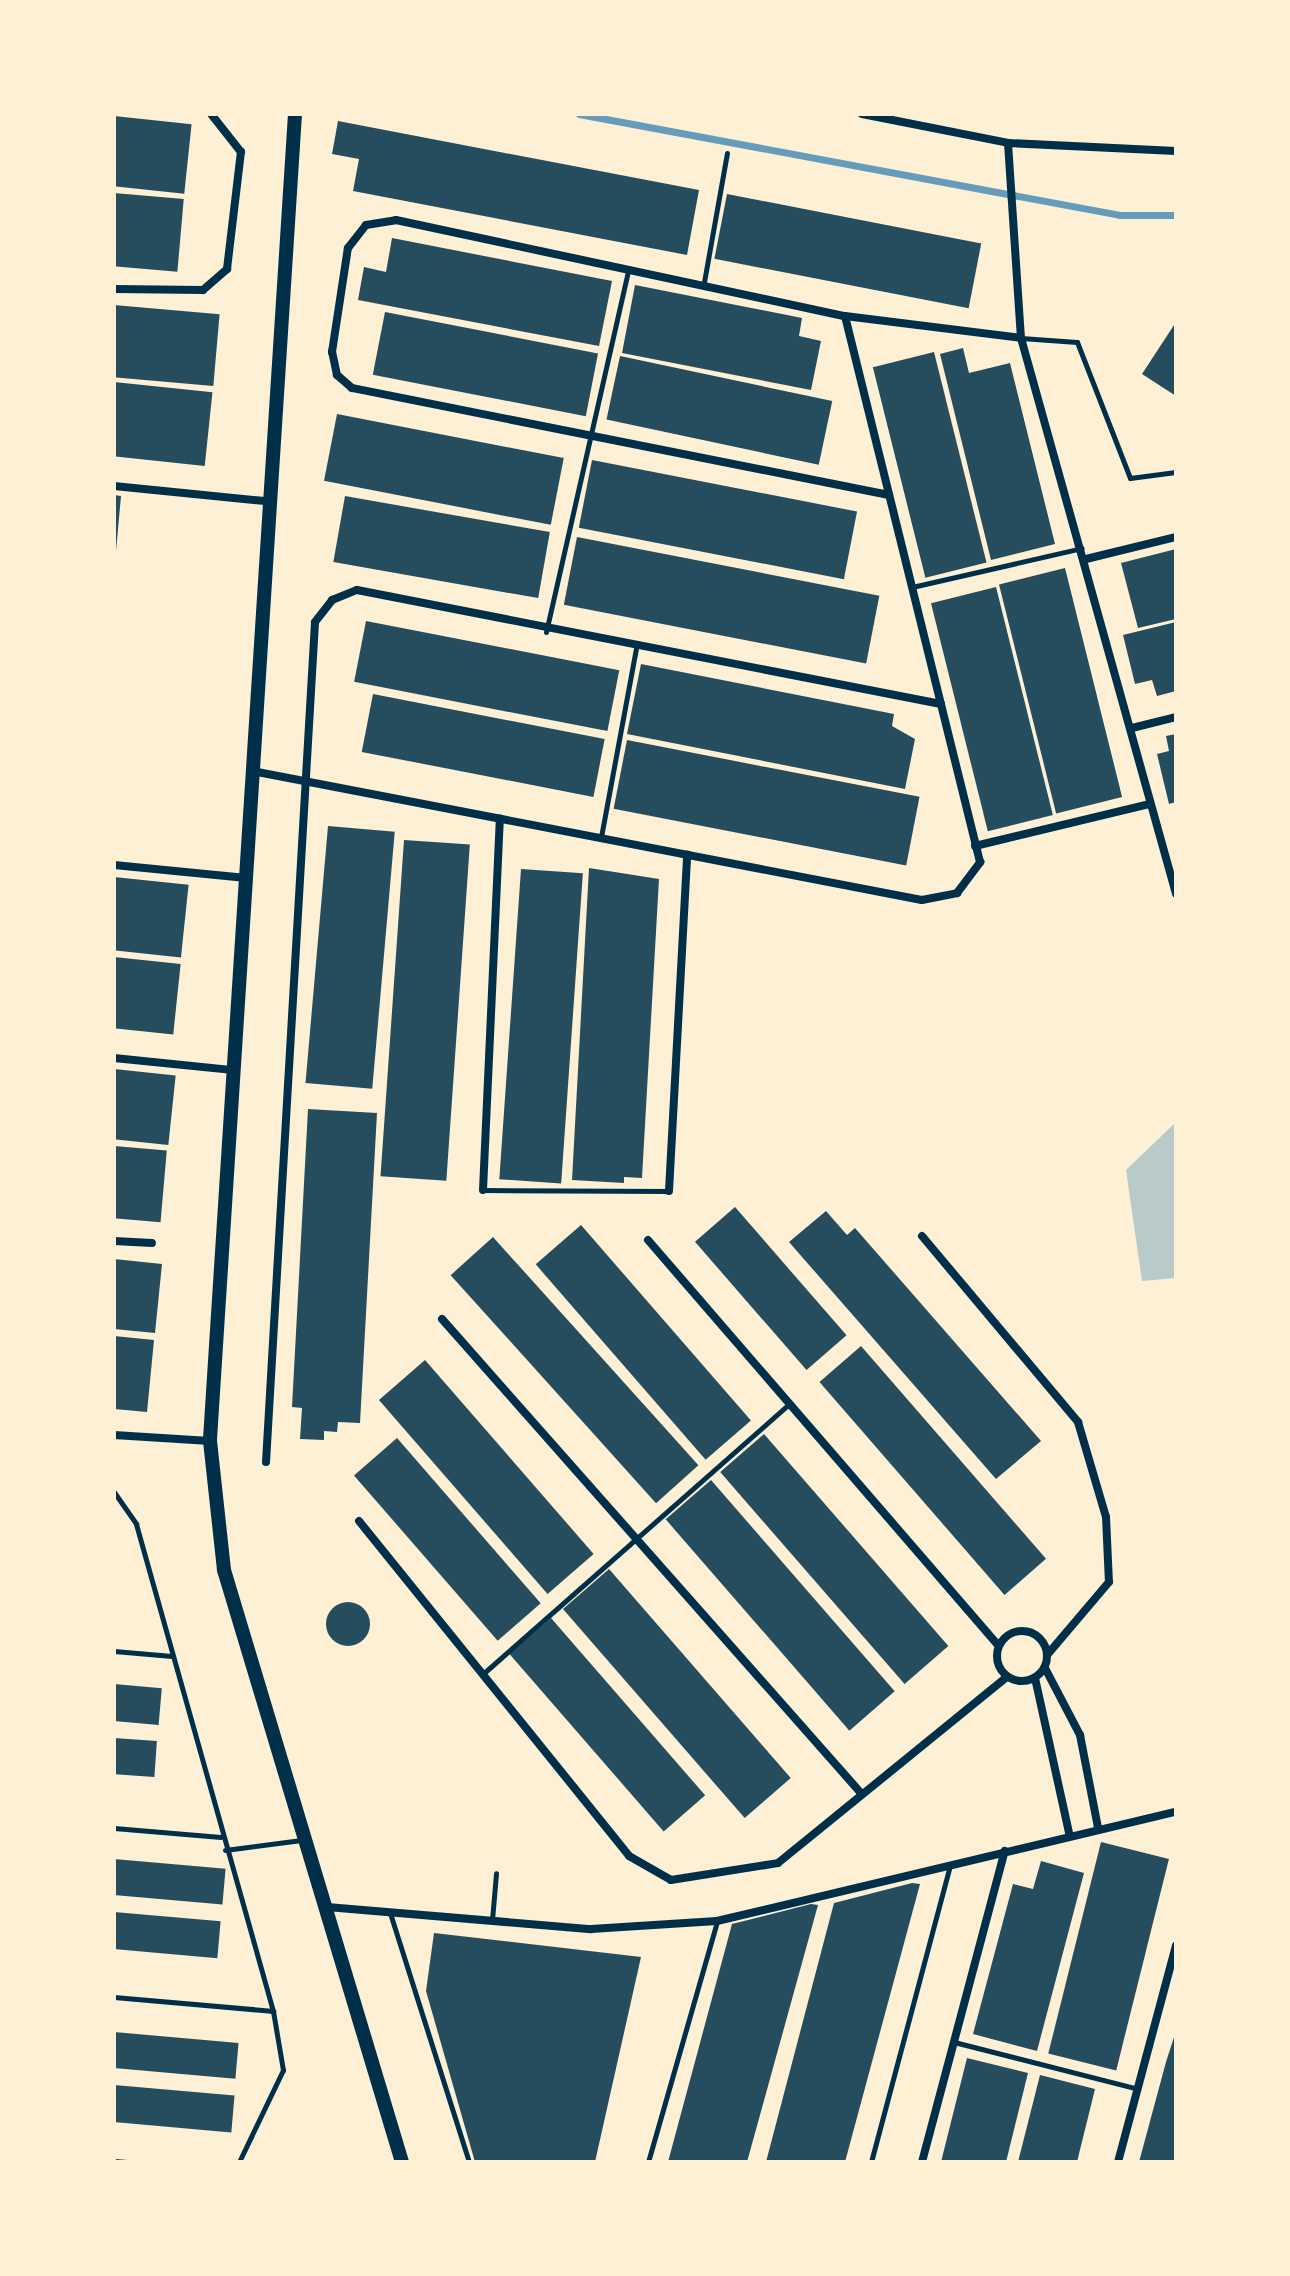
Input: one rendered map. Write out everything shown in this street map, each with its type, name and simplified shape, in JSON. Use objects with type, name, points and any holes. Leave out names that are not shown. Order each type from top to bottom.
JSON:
[{"type":"street","points":[[114,289],[203,290],[227,269],[241,152],[211,114]]},
{"type":"street","points":[[295,114],[265,501],[246,878],[210,1441],[224,1570],[402,2162]]},
{"type":"street","points":[[862,114],[1008,143],[1176,151]]},
{"type":"street","points":[[1008,143],[1008,187],[1021,338],[1086,559],[1176,894]]},
{"type":"street","points":[[889,495],[590,440],[381,397],[337,375],[332,352],[348,248],[366,225],[396,220],[704,282],[845,316],[1021,338]]},
{"type":"street","points":[[252,771],[922,900],[957,893],[980,862],[845,316]]},
{"type":"street","points":[[114,486],[265,501]]},
{"type":"street","points":[[1086,559],[1176,537]]},
{"type":"street","points":[[266,1462],[311,781],[315,622],[332,600],[357,590],[546,632],[941,704]]},
{"type":"street","points":[[1132,728],[1176,717]]},
{"type":"street","points":[[975,846],[1150,804]]},
{"type":"street","points":[[483,1190],[500,818]]},
{"type":"street","points":[[669,1191],[687,854]]},
{"type":"street","points":[[114,865],[246,878]]},
{"type":"street","points":[[114,1058],[233,1070]]},
{"type":"street","points":[[359,1521],[485,1672],[629,1856],[671,1880],[778,1863],[860,1792],[1007,1677],[1035,1678],[1045,1668],[1048,1654],[1109,1582],[1106,1517],[1078,1422],[922,1236]]},
{"type":"street","points":[[648,1240],[998,1645],[1007,1677]]},
{"type":"street","points":[[114,1241],[152,1243]]},
{"type":"street","points":[[442,1319],[860,1792]]},
{"type":"street","points":[[114,1435],[210,1441]]},
{"type":"street","points":[[998,1645],[1020,1630],[1043,1641],[1048,1654]]},
{"type":"street","points":[[1045,1668],[1080,1735],[1098,1828]]},
{"type":"street","points":[[1035,1678],[1069,1833]]},
{"type":"street","points":[[327,1907],[591,1929],[717,1921],[1069,1833],[1176,1812]]},
{"type":"street","points":[[922,2162],[1005,1851]]},
{"type":"street","points":[[1118,2162],[1176,1946]]},
{"type":"lane","points":[[704,282],[727,153]]},
{"type":"lane","points":[[546,632],[628,268]]},
{"type":"lane","points":[[1021,338],[1077,342],[1130,478],[1176,472]]},
{"type":"lane","points":[[912,587],[1082,547]]},
{"type":"lane","points":[[601,837],[636,648]]},
{"type":"lane","points":[[483,1190],[669,1191]]},
{"type":"lane","points":[[485,1672],[639,1542],[790,1404]]},
{"type":"lane","points":[[114,1492],[136,1524],[221,1837],[273,2011],[283,2070],[239,2162]]},
{"type":"lane","points":[[114,1651],[172,1656]]},
{"type":"lane","points":[[114,1828],[221,1837]]},
{"type":"lane","points":[[225,1850],[306,1839]]},
{"type":"lane","points":[[871,2162],[950,1864]]},
{"type":"lane","points":[[492,1920],[496,1873]]},
{"type":"lane","points":[[390,1912],[469,2162]]},
{"type":"lane","points":[[648,2162],[717,1921]]},
{"type":"lane","points":[[114,1997],[273,2011]]},
{"type":"lane","points":[[954,2042],[1138,2089]]},
{"type":"lane","points":[[114,2161],[127,2162]]},
{"type":"shaded area","points":[[1176,1122],[1176,1278],[1142,1281],[1126,1170]]},
{"type":"building","points":[[114,116],[192,124],[184,194],[114,186]]},
{"type":"building","points":[[338,121],[699,190],[687,255],[353,191],[359,159],[332,154]]},
{"type":"building","points":[[114,193],[184,199],[177,272],[114,266]]},
{"type":"building","points":[[727,194],[981,243],[969,308],[714,259]]},
{"type":"building","points":[[392,238],[612,281],[599,346],[358,300],[364,267],[386,272]]},
{"type":"building","points":[[635,285],[802,318],[799,336],[821,341],[811,390],[622,353]]},
{"type":"building","points":[[114,305],[220,314],[213,386],[114,377]]},
{"type":"building","points":[[385,312],[598,353],[586,416],[373,375]]},
{"type":"building","points":[[1176,322],[1176,396],[1142,374]]},
{"type":"building","points":[[963,348],[969,373],[1010,363],[1055,544],[991,560],[940,354]]},
{"type":"building","points":[[934,352],[986,563],[925,578],[873,367]]},
{"type":"building","points":[[620,356],[832,401],[819,465],[606,420]]},
{"type":"building","points":[[114,382],[212,392],[205,466],[114,456]]},
{"type":"building","points":[[337,414],[564,458],[551,525],[324,481]]},
{"type":"building","points":[[592,460],[857,512],[844,579],[579,528]]},
{"type":"building","points":[[114,495],[121,496],[116,551],[114,551]]},
{"type":"building","points":[[345,496],[550,532],[538,598],[333,562]]},
{"type":"building","points":[[577,537],[879,596],[866,664],[564,605]]},
{"type":"building","points":[[1176,549],[1176,619],[1138,628],[1121,563]]},
{"type":"building","points":[[1065,568],[1122,797],[1056,813],[999,584]]},
{"type":"building","points":[[996,587],[1053,815],[988,831],[931,603]]},
{"type":"building","points":[[366,621],[619,670],[607,731],[354,682]]},
{"type":"building","points":[[1176,622],[1176,691],[1157,696],[1152,680],[1135,684],[1123,635]]},
{"type":"building","points":[[641,664],[894,714],[892,726],[915,739],[905,789],[627,734]]},
{"type":"building","points":[[373,694],[605,739],[593,797],[362,752]]},
{"type":"building","points":[[1176,734],[1176,802],[1169,804],[1157,754],[1169,751],[1166,736]]},
{"type":"building","points":[[627,740],[920,797],[906,866],[614,809]]},
{"type":"building","points":[[328,826],[395,832],[372,1089],[306,1083]]},
{"type":"building","points":[[404,840],[470,845],[446,1181],[380,1176]]},
{"type":"building","points":[[589,868],[659,879],[642,1178],[624,1177],[624,1183],[572,1180]]},
{"type":"building","points":[[521,869],[583,873],[561,1184],[499,1179]]},
{"type":"building","points":[[114,877],[189,885],[181,957],[114,950]]},
{"type":"building","points":[[114,957],[181,964],[173,1035],[114,1028]]},
{"type":"building","points":[[114,1069],[176,1075],[168,1145],[114,1139]]},
{"type":"building","points":[[308,1109],[377,1113],[360,1423],[338,1422],[337,1432],[324,1431],[324,1440],[300,1439],[302,1408],[292,1407]]},
{"type":"building","points":[[114,1146],[167,1151],[161,1222],[114,1218]]},
{"type":"building","points":[[735,1207],[847,1335],[807,1370],[695,1242]]},
{"type":"building","points":[[826,1211],[847,1235],[855,1228],[1041,1441],[996,1479],[789,1242]]},
{"type":"building","points":[[581,1225],[751,1420],[706,1460],[536,1264]]},
{"type":"building","points":[[493,1237],[698,1465],[656,1503],[451,1275]]},
{"type":"building","points":[[114,1259],[162,1264],[155,1333],[114,1329]]},
{"type":"building","points":[[114,1336],[154,1340],[147,1412],[114,1409]]},
{"type":"building","points":[[861,1346],[1046,1559],[1004,1595],[819,1382]]},
{"type":"building","points":[[425,1360],[594,1554],[548,1594],[379,1400]]},
{"type":"building","points":[[764,1434],[948,1646],[905,1684],[720,1472]]},
{"type":"building","points":[[397,1438],[541,1603],[498,1641],[354,1475]]},
{"type":"building","points":[[711,1480],[895,1691],[849,1731],[666,1519]]},
{"type":"building","points":[[609,1569],[791,1778],[745,1818],[563,1609]]},
{"type":"building","points":[[348,1602],[364,1608],[370,1624],[364,1640],[348,1646],[332,1640],[326,1624],[332,1608]]},
{"type":"building","points":[[551,1618],[705,1795],[664,1831],[509,1654]]},
{"type":"building","points":[[114,1684],[162,1688],[159,1725],[114,1721]]},
{"type":"building","points":[[114,1738],[157,1741],[154,1777],[114,1774]]},
{"type":"building","points":[[1101,1842],[1169,1859],[1116,2070],[1048,2054]]},
{"type":"building","points":[[114,1859],[226,1869],[222,1905],[114,1895]]},
{"type":"building","points":[[1041,1861],[1084,1873],[1037,2051],[973,2034],[1013,1884],[1033,1889]]},
{"type":"building","points":[[912,1883],[920,1884],[845,2162],[766,2162],[834,1903]]},
{"type":"building","points":[[811,1904],[818,1905],[747,2162],[668,2162],[732,1924]]},
{"type":"building","points":[[114,1912],[221,1921],[217,1958],[114,1949]]},
{"type":"building","points":[[434,1933],[641,1957],[595,2162],[475,2162],[426,1991]]},
{"type":"building","points":[[1176,2031],[1176,2162],[1139,2162],[1166,2062]]},
{"type":"building","points":[[114,2032],[239,2043],[235,2079],[114,2068]]},
{"type":"building","points":[[967,2058],[1028,2073],[1006,2162],[941,2162]]},
{"type":"building","points":[[1040,2075],[1095,2089],[1077,2162],[1018,2162]]},
{"type":"building","points":[[114,2085],[235,2096],[231,2132],[114,2122]]},
{"type":"waterway","points":[[579,114],[1120,215],[1176,215]]}]
